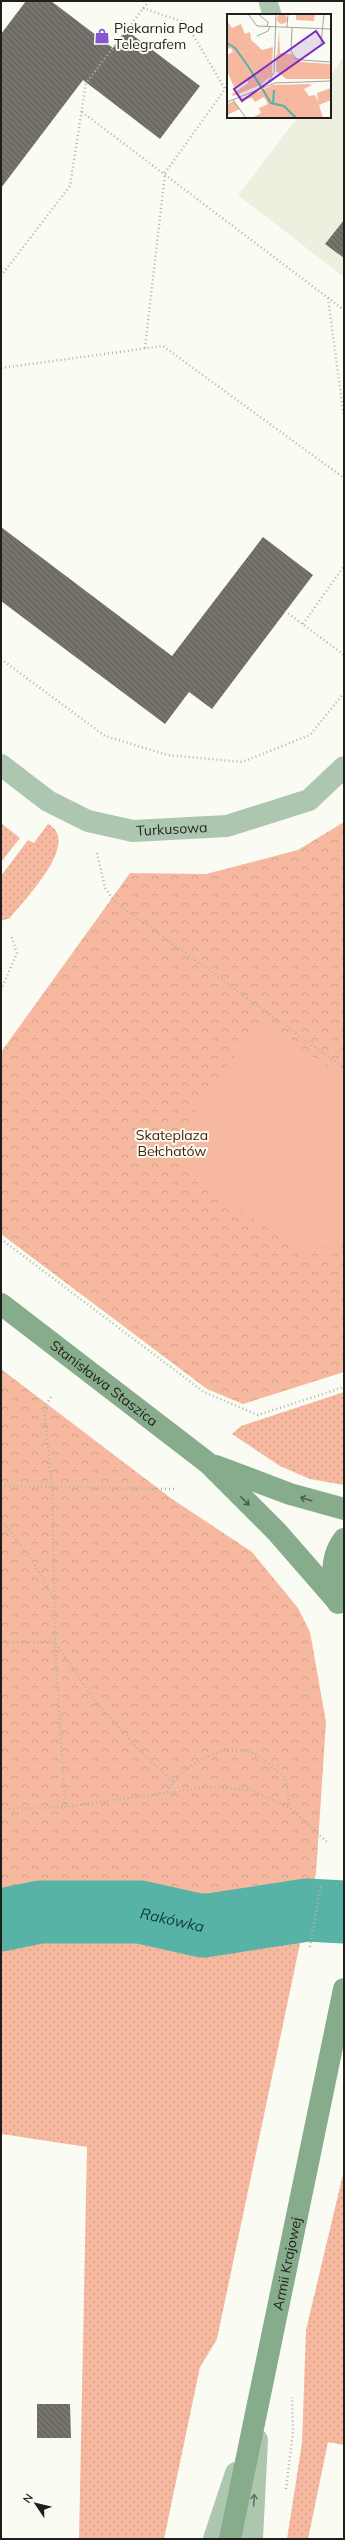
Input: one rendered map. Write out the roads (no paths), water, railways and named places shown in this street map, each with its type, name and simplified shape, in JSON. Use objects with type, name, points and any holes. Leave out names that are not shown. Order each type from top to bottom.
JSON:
[{"type":"street","name":"Turkusowa","points":[[1,765],[48,801],[88,821],[133,831],[227,826],[309,800],[344,768]]},
{"type":"street","name":"Stanisława Staszica","points":[[1,1304],[208,1463],[278,1532],[341,1608]]},
{"type":"street","name":"Stanisława Staszica","points":[[208,1463],[290,1494],[344,1509]]},
{"type":"street","points":[[341,1608],[332,1582],[334,1561],[344,1539]]},
{"type":"street","name":"Armii Krajowej","points":[[230,2539],[259,2407],[344,1989]]},
{"type":"street","points":[[214,2539],[259,2407]]},
{"type":"street","points":[[252,2539],[259,2407]]},
{"type":"lane","points":[[268,1],[272,14]]},
{"type":"waterway","name":"Rakówka","points":[[1,1920],[40,1912],[140,1912],[203,1926],[307,1910],[344,1912]]},
{"type":"place","name":"Piekarnia Pod Telegrafem","points":[[102,36]]},
{"type":"park label","name":"Skateplaza Bełchatów","points":[[172,1144]]}]
